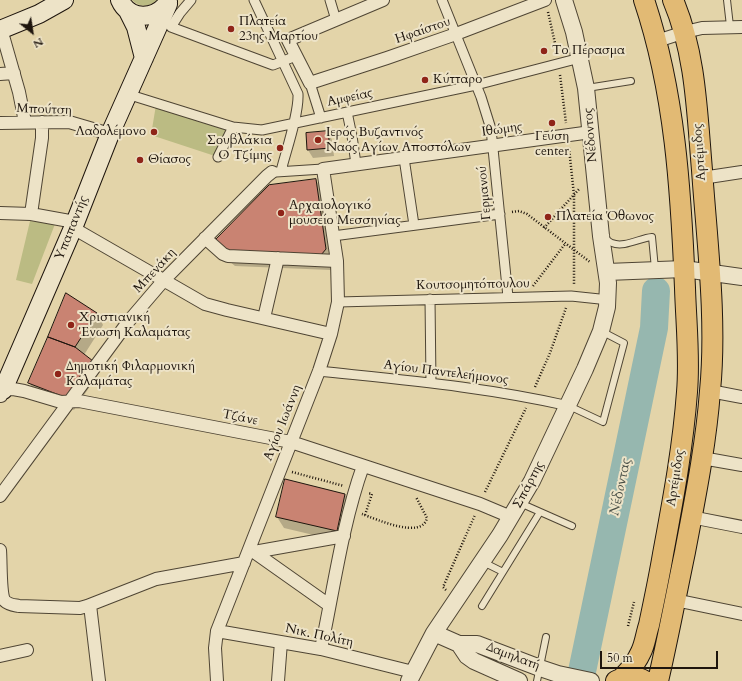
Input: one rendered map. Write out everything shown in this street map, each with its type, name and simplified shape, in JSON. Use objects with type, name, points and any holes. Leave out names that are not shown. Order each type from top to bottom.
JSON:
[{"type":"main road","points":[[0,29],[38,14],[64,0]]},
{"type":"main road","name":"Αρτέμιδος","points":[[618,680],[635,662],[643,647],[654,600],[681,454],[687,397],[688,369],[681,199],[665,78],[657,42],[644,0]]},
{"type":"main road","name":"Αρτέμιδος","points":[[658,681],[692,517],[702,458],[710,391],[712,334],[710,273],[696,97],[685,32],[673,0]]},
{"type":"main road","points":[[122,4],[135,14],[147,16],[159,12],[169,2]]},
{"type":"main road","name":"Υπαπαντής","points":[[1,392],[74,225],[127,94],[169,2]]},
{"type":"main road","points":[[122,4],[136,27],[144,58]]},
{"type":"main road","name":"Αρτέμιδος","points":[[618,680],[635,677],[645,681]]},
{"type":"street","points":[[191,0],[171,27],[273,65],[296,56]]},
{"type":"street","points":[[254,0],[298,94],[293,124],[277,172],[323,169]]},
{"type":"street","points":[[330,0],[336,20]]},
{"type":"street","points":[[321,118],[310,83],[288,40],[383,0]]},
{"type":"street","name":"Γερμανού","points":[[442,0],[476,85],[491,129],[494,145],[508,297]]},
{"type":"street","name":"Ηφαίστου","points":[[310,83],[456,34],[545,0]]},
{"type":"street","name":"Νέδοντος","points":[[564,0],[574,32],[586,88],[601,236],[607,272]]},
{"type":"street","points":[[657,42],[685,32],[705,28],[736,26]]},
{"type":"street","points":[[0,29],[14,73],[25,122]]},
{"type":"street","name":"Αμφείας","points":[[127,94],[233,127],[262,130],[476,85],[580,58]]},
{"type":"street","points":[[0,74],[14,73]]},
{"type":"street","points":[[347,112],[356,164]]},
{"type":"street","points":[[31,214],[42,138],[42,122]]},
{"type":"street","name":"Μπούτση","points":[[0,123],[69,122],[110,134]]},
{"type":"street","points":[[218,157],[233,127]]},
{"type":"street","name":"Ιθώμης","points":[[323,169],[591,132]]},
{"type":"street","points":[[404,158],[414,226]]},
{"type":"street","name":"Αγίου Ιωάννη","points":[[217,681],[215,648],[217,631],[244,563],[252,551],[280,469],[319,371],[331,334],[338,302],[337,261],[323,169]]},
{"type":"street","name":"Μπενάκη","points":[[0,496],[128,322],[164,280],[205,238],[267,176],[277,172]]},
{"type":"street","points":[[702,178],[742,172]]},
{"type":"street","points":[[0,213],[31,214],[74,225],[205,304],[331,334]]},
{"type":"street","points":[[333,236],[500,214]]},
{"type":"street","points":[[205,238],[223,254],[228,256],[337,261]]},
{"type":"street","points":[[264,318],[278,258]]},
{"type":"street","points":[[607,272],[684,269],[742,277]]},
{"type":"street","name":"Σπάρτης","points":[[411,677],[434,632],[520,503],[569,406],[601,332],[608,300],[607,272]]},
{"type":"street","name":"Κουτσομητόπουλου","points":[[338,302],[570,296],[608,300]]},
{"type":"street","points":[[430,299],[431,383]]},
{"type":"street","name":"Αγίου Παντελεήμονος","points":[[319,371],[491,391],[530,397],[569,406]]},
{"type":"street","name":"Τζάνε","points":[[1,392],[13,389],[61,402],[79,401],[291,442],[480,504],[511,517]]},
{"type":"street","points":[[710,391],[742,397]]},
{"type":"street","points":[[702,458],[742,465]]},
{"type":"street","points":[[321,649],[344,536],[355,489],[363,466]]},
{"type":"street","points":[[692,517],[742,527]]},
{"type":"street","points":[[252,551],[344,536]]},
{"type":"street","points":[[0,550],[1,594],[7,603],[19,606],[80,608],[156,579],[244,563]]},
{"type":"street","points":[[252,551],[329,605]]},
{"type":"street","points":[[675,600],[742,614]]},
{"type":"street","points":[[90,605],[99,681]]},
{"type":"street","name":"Νικ. Πολίτη","points":[[217,631],[321,649],[411,677]]},
{"type":"street","name":"Δαμηλατή","points":[[434,632],[459,644],[477,644],[539,674],[558,674],[591,681]]},
{"type":"street","points":[[278,681],[281,642]]},
{"type":"street","name":"Δαμηλατή","points":[[459,644],[467,656],[474,661],[519,681]]},
{"type":"street","points":[[0,656],[27,650]]},
{"type":"lane","points":[[727,0],[736,26]]},
{"type":"lane","points":[[586,88],[631,81]]},
{"type":"lane","points":[[601,236],[612,243],[622,245],[642,238],[652,237],[655,269]]},
{"type":"lane","points":[[569,406],[603,422],[624,343],[601,332]]},
{"type":"lane","points":[[520,503],[572,526]]},
{"type":"lane","points":[[482,606],[540,512]]},
{"type":"lane","points":[[482,562],[503,572]]},
{"type":"lane","points":[[539,674],[546,637]]},
{"type":"path","points":[[544,228],[594,172]]},
{"type":"path","points":[[500,214],[522,211],[602,272],[607,272]]},
{"type":"path","points":[[524,297],[565,244]]},
{"type":"path","points":[[280,469],[372,494],[364,515]]},
{"type":"path","points":[[350,510],[410,528],[423,526],[427,518],[415,494],[415,483]]},
{"type":"path","points":[[628,629],[635,599]]},
{"type":"green space","points":[[132,0],[157,0],[144,6],[135,3]]},
{"type":"green space","points":[[156,105],[233,127],[218,157],[151,135]]},
{"type":"green space","points":[[30,221],[55,224],[32,284],[16,280]]},
{"type":"building","name":"Ιερός Βυζαντινός Ναός Αγίων Αποστόλων","points":[[328,131],[330,148],[307,150],[306,133]]},
{"type":"building","name":"Αρχαιολογικό μουσείο Μεσσηνίας","points":[[316,179],[326,249],[321,255],[225,251],[214,241],[269,185]]},
{"type":"building","name":"Χριστιανική Ένωση Καλαμάτας","points":[[66,293],[97,313],[75,347],[48,337]]},
{"type":"building","name":"Δημοτική Φιλαρμονική Καλαμάτας","points":[[48,337],[75,347],[93,361],[67,398],[28,383]]},
{"type":"building","points":[[285,479],[345,494],[337,531],[276,517]]},
{"type":"waterway","name":"Νέδoντας","points":[[580,681],[654,328],[656,291]]},
{"type":"place","name":"Πλατεία 23ης Μαρτίου","points":[[231,29]]},
{"type":"place","name":"Το Πέρασμα","points":[[544,51]]},
{"type":"place","name":"Κύτταρο","points":[[425,80]]},
{"type":"place","name":"Γεύση center","points":[[552,123]]},
{"type":"place","name":"Λαδολέμονο","points":[[154,132]]},
{"type":"place","name":"Ιερός Βυζαντινός Ναός Αγίων Αποστόλων","points":[[318,140]]},
{"type":"place","name":"Σουβλάκια Ο Τζίμης","points":[[280,148]]},
{"type":"place","name":"Θίασος","points":[[140,160]]},
{"type":"place","name":"Αρχαιολογικό μουσείο Μεσσηνίας","points":[[281,213]]},
{"type":"place","name":"Πλατεία Όθωνος","points":[[548,217]]},
{"type":"place","name":"Χριστιανική Ένωση Καλαμάτας","points":[[71,325]]},
{"type":"place","name":"Δημοτική Φιλαρμονική Καλαμάτας","points":[[58,374]]}]
